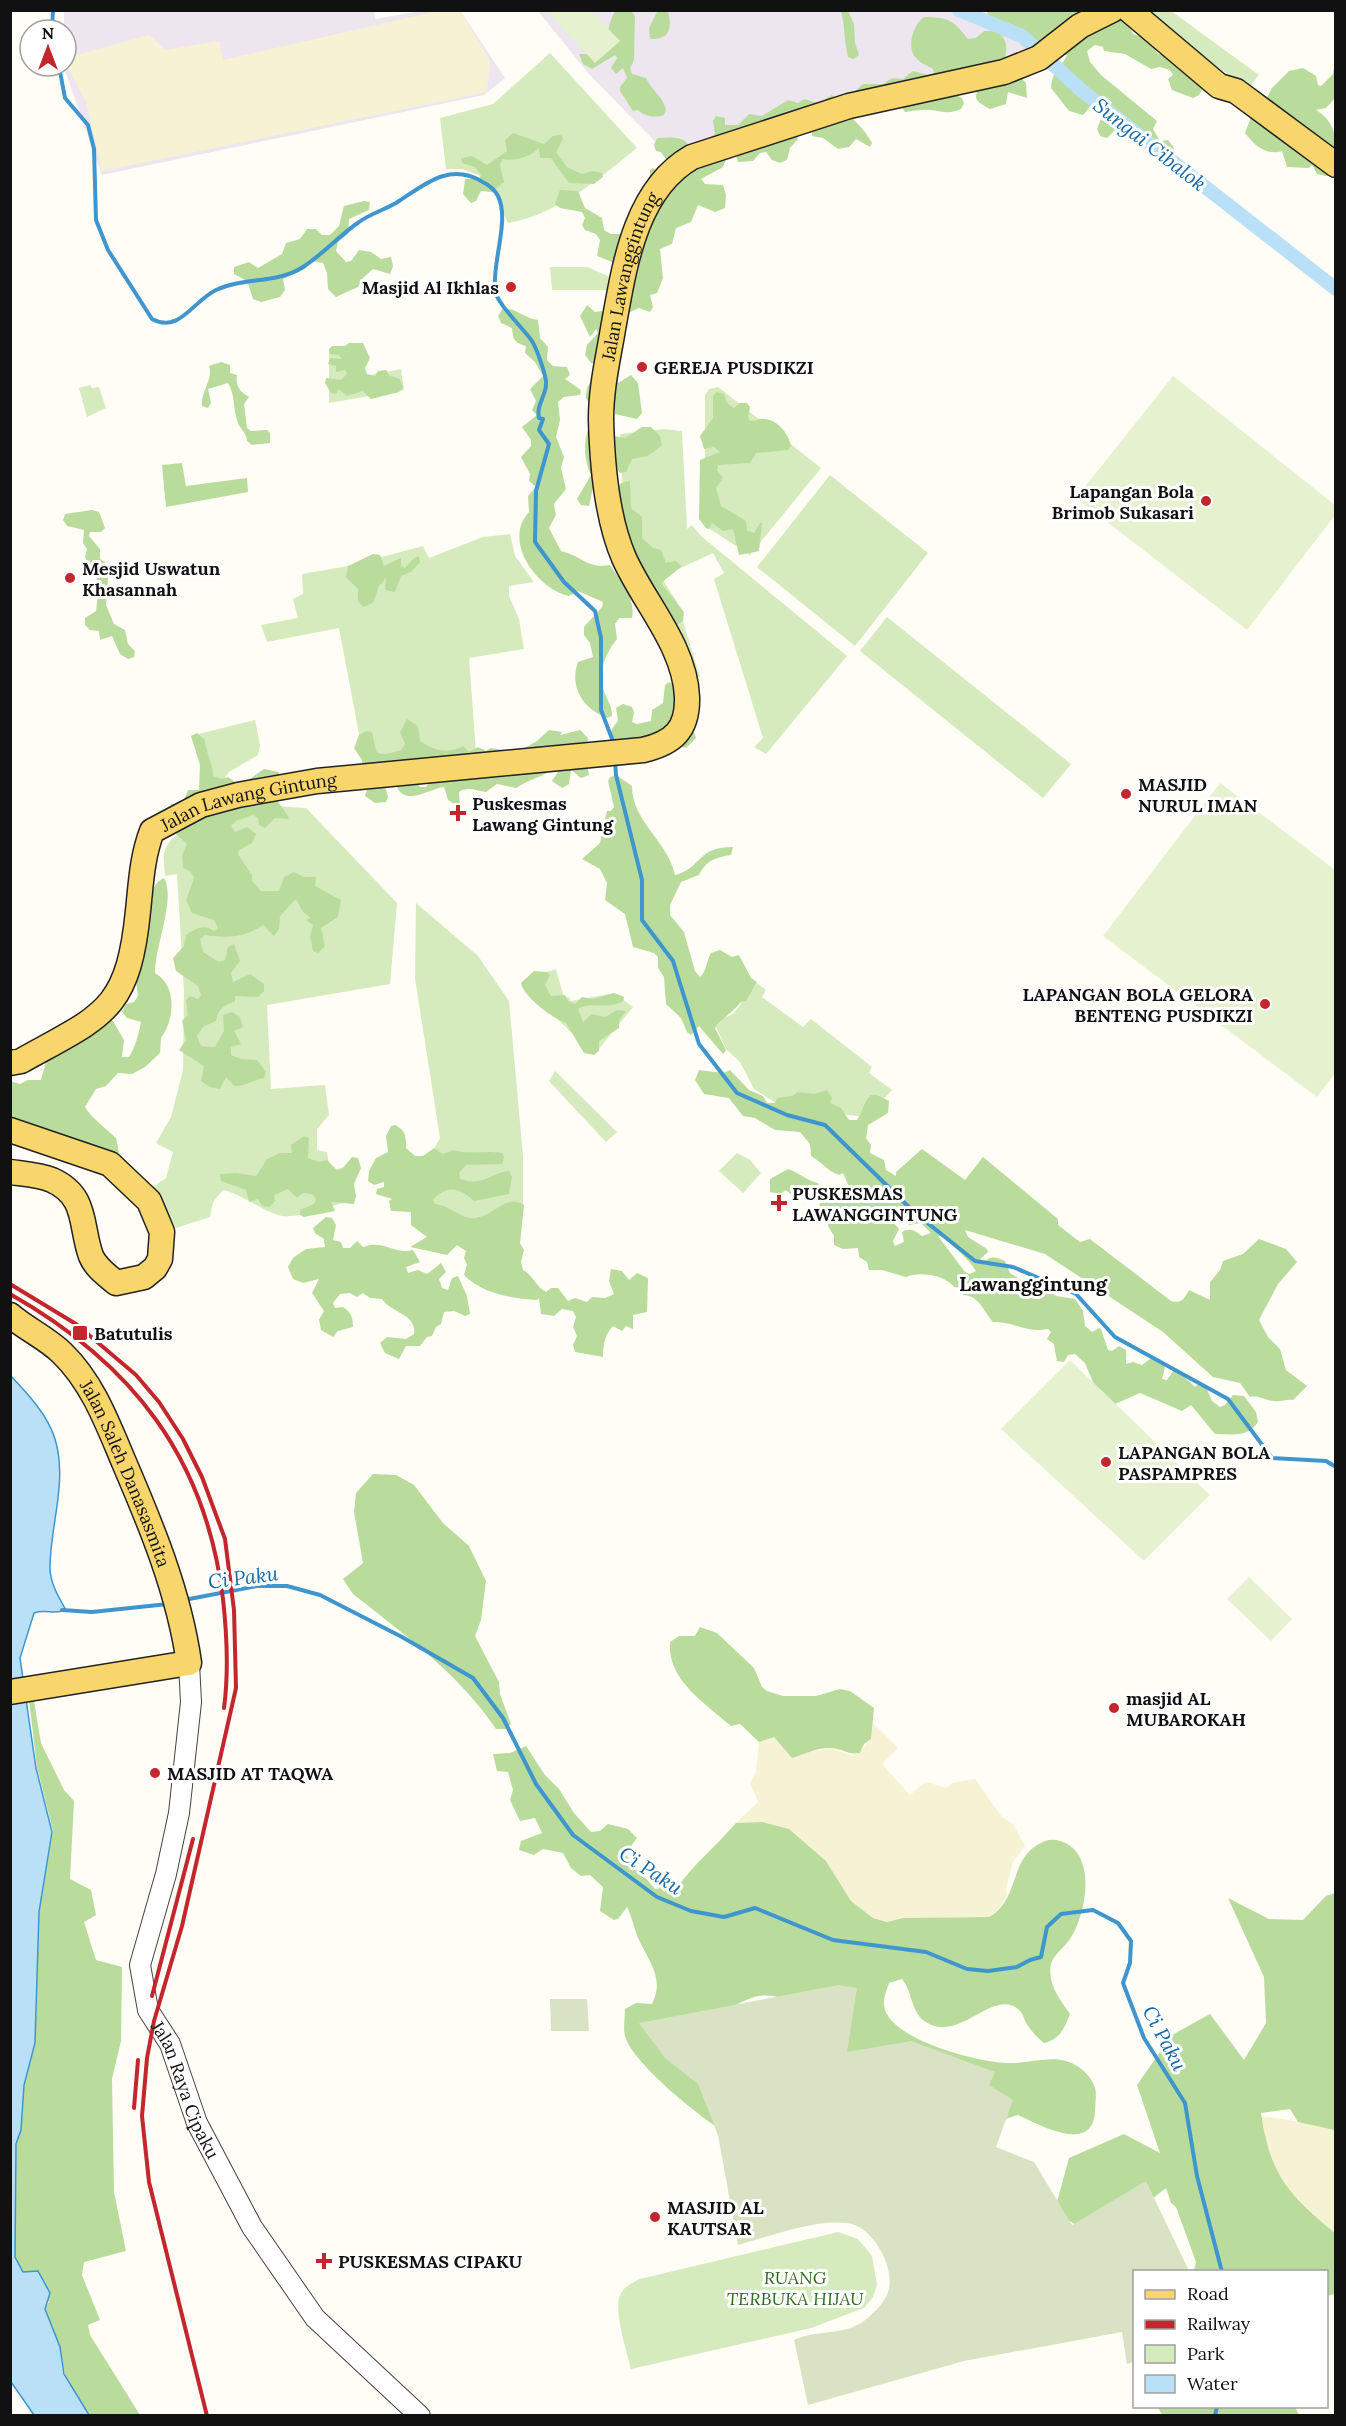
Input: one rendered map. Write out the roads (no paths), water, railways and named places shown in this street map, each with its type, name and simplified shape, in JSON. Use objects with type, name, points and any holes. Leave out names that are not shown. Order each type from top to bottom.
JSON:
[{"type":"main road","name":"Jalan Lawanggintung","points":[[609,753],[643,750],[666,744],[683,724],[687,699],[681,665],[624,558],[615,532],[607,488],[601,421],[603,386],[630,248],[644,212],[672,170],[692,157],[849,106],[1004,72],[1045,53],[1083,18],[1112,10]]},
{"type":"main road","points":[[1130,10],[1219,86],[1227,100],[1335,183]]},
{"type":"main road","points":[[1219,86],[1236,91],[1335,165]]},
{"type":"main road","name":"Jalan Lawang Gintung","points":[[10,1064],[21,1061],[91,1021],[118,996],[126,979],[135,947],[144,852],[152,831],[186,811],[238,795],[317,782],[609,753]]},
{"type":"main road","points":[[10,1130],[110,1164],[149,1201],[162,1232],[160,1259],[155,1268],[144,1277],[122,1284],[116,1283],[103,1274],[91,1256],[85,1222],[72,1192],[51,1179],[10,1172]]},
{"type":"main road","name":"Jalan Saleh Danasasmita","points":[[10,1315],[62,1352],[83,1379],[100,1408],[169,1576],[182,1618],[189,1663]]},
{"type":"main road","points":[[10,1692],[189,1663]]},
{"type":"street","name":"Jalan Raya Cipaku","points":[[189,1663],[191,1702],[179,1813],[166,1874],[140,1965],[148,2010],[170,2044],[198,2123],[252,2227],[315,2318],[420,2415]]},
{"type":"water","points":[[10,1375],[42,1413],[52,1430],[59,1455],[59,1487],[50,1574],[66,1610],[34,1613],[20,1658],[36,1768],[52,1832],[39,1912],[35,2043],[24,2085],[21,2130],[16,2144],[15,2257],[23,2272],[38,2271],[50,2293],[45,2309],[60,2347],[64,2374],[89,2415],[34,2415],[11,2382]]},
{"type":"waterway","points":[[53,10],[53,18]]},
{"type":"waterway","name":"Sungai Cibalok","points":[[959,10],[1022,36],[1081,90],[1336,289]]},
{"type":"waterway","points":[[61,78],[65,98],[88,125],[94,149],[96,220],[108,250],[152,319],[162,323],[178,319],[208,295],[226,286],[282,276],[303,267],[363,219],[396,203],[436,178],[458,174],[469,176],[491,187],[498,196],[502,217],[495,290],[505,309],[532,341],[546,380],[546,388],[538,413],[539,418],[543,419],[539,430],[549,444],[536,491],[535,542],[564,582],[595,611],[601,638],[601,710],[614,744]]},
{"type":"waterway","points":[[615,760],[616,775],[642,880],[642,920],[673,961],[699,1044],[737,1093],[787,1115],[825,1125],[915,1213],[975,1261],[1013,1267],[1076,1294],[1115,1337],[1228,1399],[1272,1458],[1326,1461],[1336,1467]]},
{"type":"waterway","name":"Ci Paku","points":[[184,1600],[257,1586],[287,1586],[320,1595],[402,1637],[473,1678],[503,1718],[536,1784],[573,1835],[657,1897],[691,1911],[724,1917],[755,1908],[833,1940],[926,1952],[967,1969],[988,1971],[1017,1967],[1041,1957],[1047,1927],[1061,1914],[1093,1910],[1118,1923],[1131,1941],[1130,1963],[1123,1983],[1144,2038],[1185,2103],[1197,2176],[1221,2270]]},
{"type":"waterway","name":"Ci Paku","points":[[62,1610],[92,1612],[168,1604]]},
{"type":"waterway","name":"Ci Paku","points":[[1215,2416],[1217,2408]]},
{"type":"railway","points":[[10,1284],[76,1324],[136,1375],[159,1402],[183,1439],[202,1477],[225,1539],[234,1610],[236,1688],[182,1926],[154,2021],[147,2058],[142,2116],[149,2182],[207,2416]]},
{"type":"railway","points":[[10,1294],[53,1321],[92,1351],[127,1384],[156,1420],[180,1459],[200,1502],[214,1548],[226,1626],[227,1680],[224,1708]]},
{"type":"railway","points":[[152,1996],[193,1839]]},
{"type":"railway","points":[[134,2108],[138,2060]]},
{"type":"place","name":"Masjid Al Ikhlas","points":[[511,287]]},
{"type":"place","name":"GEREJA PUSDIKZI","points":[[642,367]]},
{"type":"place","name":"Lapangan Bola Brimob Sukasari","points":[[1206,501]]},
{"type":"place","name":"Mesjid Uswatun Khasannah","points":[[70,578]]},
{"type":"place","name":"MASJID NURUL IMAN","points":[[1126,794]]},
{"type":"place","name":"Puskesmas Lawang Gintung","points":[[458,813]]},
{"type":"place","name":"LAPANGAN BOLA GELORA BENTENG PUSDIKZI","points":[[1265,1004]]},
{"type":"place","name":"PUSKESMAS LAWANGGINTUNG","points":[[779,1203]]},
{"type":"place","name":"Batutulis","points":[[80,1333]]},
{"type":"place","name":"LAPANGAN BOLA PASPAMPRES","points":[[1106,1462]]},
{"type":"place","name":"masjid AL MUBAROKAH","points":[[1114,1708]]},
{"type":"place","name":"MASJID AT TAQWA","points":[[155,1773]]},
{"type":"place","name":"MASJID AL KAUTSAR","points":[[655,2217]]},
{"type":"place","name":"PUSKESMAS CIPAKU","points":[[324,2261]]},
{"type":"district","name":"Lawanggintung","points":[[1033,1283]]},
{"type":"park label","name":"RUANG TERBUKA HIJAU","points":[[795,2287]]}]
